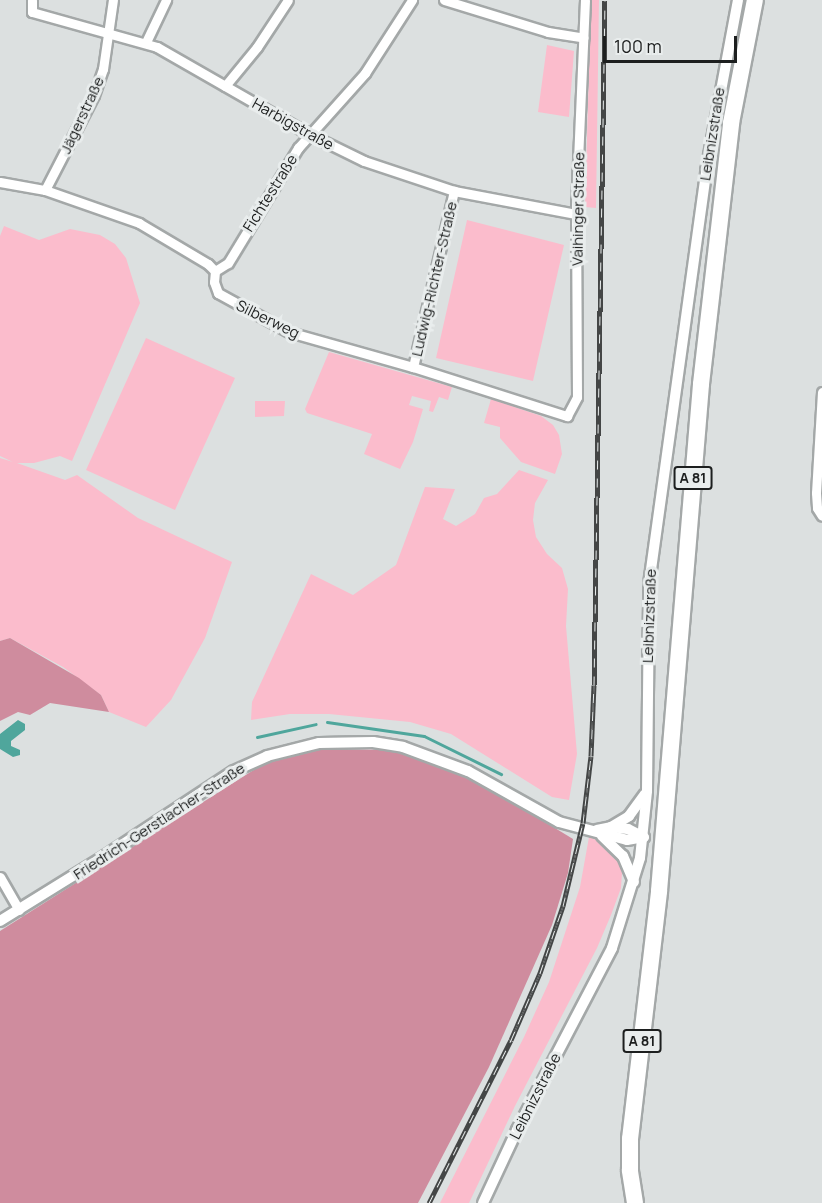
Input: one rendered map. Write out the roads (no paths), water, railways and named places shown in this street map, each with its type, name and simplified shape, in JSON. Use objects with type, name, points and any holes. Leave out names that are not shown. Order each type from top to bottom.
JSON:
[{"type":"highway","name":"A 81","points":[[635,1203],[630,1170],[630,1139],[659,891],[701,384],[726,161],[755,0]]},
{"type":"highway","name":"A 81","points":[[646,1203],[641,1173],[643,1119],[670,883],[710,393],[735,166],[752,59],[765,0]]},
{"type":"street","name":"Harbigstraße","points":[[32,0],[32,12],[146,42],[309,134],[364,161],[454,191],[576,214]]},
{"type":"street","name":"Jägerstraße","points":[[45,190],[94,95],[110,34],[113,0]]},
{"type":"street","points":[[146,42],[166,0]]},
{"type":"street","points":[[225,86],[257,47],[288,0]]},
{"type":"street","name":"Fichtestraße","points":[[215,271],[228,263],[271,189],[309,134],[365,74],[412,0]]},
{"type":"street","points":[[444,0],[548,32],[584,38]]},
{"type":"street","name":"Vaihinger Straße","points":[[567,416],[577,397],[576,214],[585,0]]},
{"type":"street","name":"Leibnizstraße","points":[[483,1203],[517,1130],[612,948],[634,882],[644,837],[647,791],[649,584],[706,171],[738,0]]},
{"type":"street","points":[[0,182],[45,190],[139,223],[208,264],[215,271]]},
{"type":"street","name":"Ludwig-Richter-Straße","points":[[413,367],[454,191]]},
{"type":"street","name":"Silberweg","points":[[215,271],[214,282],[218,293],[258,317],[302,336],[413,367],[567,416]]},
{"type":"street","points":[[820,512],[822,392]]},
{"type":"street","name":"Friedrich-Gerstlacher-Straße","points":[[0,921],[234,771],[267,756],[319,743],[373,742],[432,756],[468,771],[542,815],[559,822],[627,840],[644,837]]},
{"type":"street","name":"Friedrich-Gerstlacher-Straße","points":[[594,831],[611,827],[629,816],[647,791]]},
{"type":"street","name":"Friedrich-Gerstlacher-Straße","points":[[611,827],[628,829],[644,837]]},
{"type":"street","name":"Friedrich-Gerstlacher-Straße","points":[[594,831],[609,840],[623,856],[634,882]]},
{"type":"street","points":[[0,877],[20,910]]},
{"type":"waterway","points":[[327,722],[424,736],[501,774]]},
{"type":"waterway","points":[[257,737],[316,724]]},
{"type":"railway","points":[[429,1203],[511,1040],[540,973],[563,906],[583,823],[591,756],[594,685],[605,0]]}]
